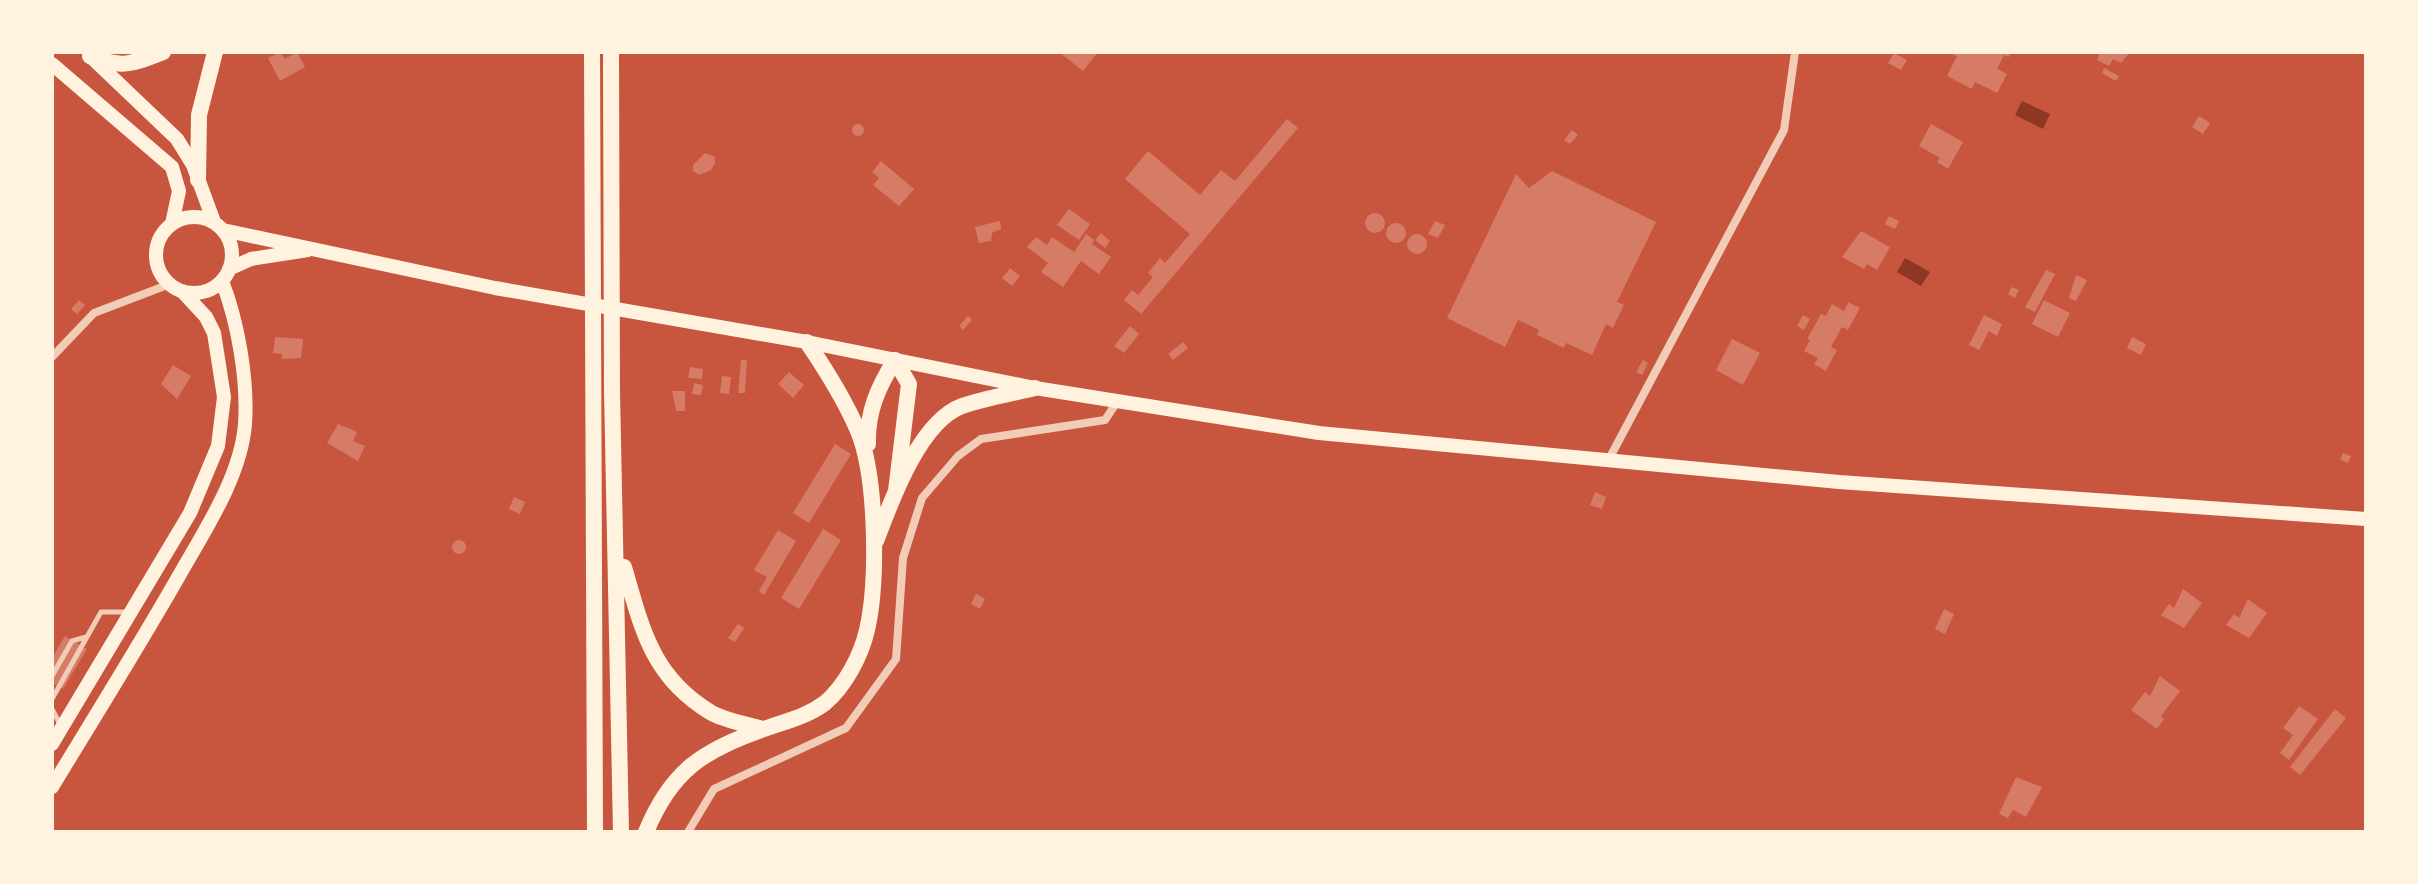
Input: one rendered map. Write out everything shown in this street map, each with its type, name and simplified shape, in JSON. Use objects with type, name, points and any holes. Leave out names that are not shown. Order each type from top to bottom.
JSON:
[{"type":"highway","points":[[88,54],[114,66],[138,62],[163,52]]},
{"type":"highway","points":[[198,180],[199,115],[215,52]]},
{"type":"highway","points":[[592,52],[595,832]]},
{"type":"highway","points":[[611,52],[614,249],[612,391],[618,546],[621,832]]},
{"type":"highway","points":[[807,342],[829,374],[860,433],[870,486]]},
{"type":"highway","points":[[646,832],[658,803],[680,773],[707,753],[763,729],[804,716],[827,701],[850,672],[867,630],[874,547],[868,427],[878,387],[895,360],[909,384],[896,491]]},
{"type":"highway","points":[[874,547],[896,491],[922,440],[958,407],[1035,388]]},
{"type":"highway","points":[[618,546],[647,646],[672,684],[712,713],[763,729]]},
{"type":"main road","points":[[52,787],[201,537],[239,453],[245,426],[241,369],[226,275],[232,248],[218,226],[177,139],[88,54]]},
{"type":"main road","points":[[52,64],[172,167],[179,191],[172,224],[158,242],[156,254],[162,275],[206,317],[214,333],[221,366],[223,422],[206,481],[133,611],[52,744]]},
{"type":"main road","points":[[172,224],[192,217],[316,249],[495,288],[807,342],[1035,388],[1319,433],[1839,482],[2366,519]]},
{"type":"main road","points":[[176,287],[203,292],[251,259],[316,249]]},
{"type":"street","points":[[1608,461],[1784,130],[1795,52]]},
{"type":"street","points":[[52,357],[94,313],[176,287]]},
{"type":"street","points":[[688,832],[714,789],[846,728],[896,659],[903,558],[922,498],[958,456],[981,439],[1105,420],[1117,402]]},
{"type":"lane","points":[[53,693],[101,612],[133,611]]},
{"type":"lane","points":[[52,676],[72,641],[87,637]]},
{"type":"lane","points":[[52,709],[62,728]]},
{"type":"shaded area","points":[[2022,101],[2050,114],[2043,129],[2015,115]]},
{"type":"shaded area","points":[[1905,258],[1930,272],[1921,286],[1897,272]]},
{"type":"building","points":[[280,52],[285,59],[297,52],[305,67],[280,81],[268,58]]},
{"type":"building","points":[[1059,52],[1098,52],[1083,71]]},
{"type":"building","points":[[1947,52],[2011,52],[2009,57],[2004,55],[1997,69],[2007,74],[1997,93],[1975,82],[1972,89],[1947,76],[1957,56]]},
{"type":"building","points":[[2100,52],[2130,52],[2121,63],[2113,59],[2109,66],[2097,60]]},
{"type":"building","points":[[1894,53],[1907,60],[1901,70],[1888,63]]},
{"type":"building","points":[[2104,68],[2119,76],[2116,81],[2102,73]]},
{"type":"building","points":[[2199,116],[2210,123],[2203,134],[2192,127]]},
{"type":"building","points":[[1287,119],[1298,128],[1141,314],[1124,300],[1132,290],[1138,295],[1153,277],[1148,273],[1160,258],[1165,263],[1190,234],[1125,179],[1148,151],[1200,195],[1221,170],[1235,181]]},
{"type":"building","points":[[1931,124],[1963,142],[1948,169],[1937,162],[1940,158],[1919,146]]},
{"type":"building","points":[[853,125],[863,125],[863,135],[853,135]]},
{"type":"building","points":[[1572,130],[1578,135],[1570,144],[1564,140]]},
{"type":"building","points":[[705,153],[715,157],[715,163],[711,170],[699,175],[693,171],[693,165]]},
{"type":"building","points":[[881,161],[914,189],[899,206],[873,185],[879,178],[872,172]]},
{"type":"building","points":[[1552,171],[1656,222],[1617,302],[1624,305],[1613,328],[1606,324],[1592,355],[1566,343],[1564,348],[1537,335],[1539,330],[1518,320],[1505,347],[1447,318],[1516,174],[1529,188]]},
{"type":"building","points":[[1069,209],[1090,224],[1079,240],[1057,225]]},
{"type":"building","points":[[1375,213],[1382,216],[1385,223],[1382,230],[1375,233],[1368,230],[1365,223],[1368,216]]},
{"type":"building","points":[[1889,216],[1899,221],[1895,229],[1885,224]]},
{"type":"building","points":[[1000,221],[1001,229],[992,233],[991,241],[979,243],[975,227]]},
{"type":"building","points":[[1435,221],[1445,225],[1438,238],[1428,234]]},
{"type":"building","points":[[1396,223],[1403,226],[1406,233],[1403,240],[1396,243],[1389,240],[1386,233],[1389,226]]},
{"type":"building","points":[[1861,231],[1890,247],[1877,270],[1867,264],[1864,269],[1842,257]]},
{"type":"building","points":[[1101,233],[1110,241],[1105,248],[1095,240]]},
{"type":"building","points":[[1086,234],[1094,240],[1092,244],[1111,257],[1099,274],[1081,261],[1063,287],[1041,272],[1048,263],[1027,247],[1036,237],[1047,245],[1052,237],[1074,252]]},
{"type":"building","points":[[1417,234],[1424,237],[1427,244],[1424,251],[1417,254],[1410,251],[1407,244],[1410,237]]},
{"type":"building","points":[[1010,268],[1020,276],[1012,286],[1002,278]]},
{"type":"building","points":[[2046,270],[2055,274],[2035,312],[2025,307]]},
{"type":"building","points":[[2076,275],[2087,280],[2076,301],[2069,298]]},
{"type":"building","points":[[2012,287],[2019,290],[2015,298],[2008,294]]},
{"type":"building","points":[[79,300],[85,305],[77,314],[71,309]]},
{"type":"building","points":[[2044,300],[2070,313],[2058,337],[2032,324]]},
{"type":"building","points":[[1848,302],[1860,308],[1848,330],[1842,327],[1831,347],[1837,350],[1826,371],[1814,364],[1818,358],[1804,351],[1810,340],[1807,339],[1821,314],[1826,316],[1832,304],[1844,311]]},
{"type":"building","points":[[1803,315],[1810,319],[1804,330],[1797,326]]},
{"type":"building","points":[[1984,315],[2002,324],[1997,336],[1989,331],[1979,350],[1969,345]]},
{"type":"building","points":[[968,316],[972,320],[963,330],[959,326]]},
{"type":"building","points":[[1130,326],[1139,334],[1124,353],[1114,346]]},
{"type":"building","points":[[275,337],[303,339],[301,358],[282,359],[282,354],[273,353]]},
{"type":"building","points":[[2132,337],[2146,344],[2141,355],[2127,348]]},
{"type":"building","points":[[1732,339],[1760,353],[1743,385],[1716,370]]},
{"type":"building","points":[[1183,342],[1188,348],[1173,360],[1168,354]]},
{"type":"building","points":[[741,360],[747,360],[745,393],[738,393]]},
{"type":"building","points":[[1643,360],[1648,363],[1642,375],[1636,372]]},
{"type":"building","points":[[173,365],[191,376],[177,399],[161,384]]},
{"type":"building","points":[[690,367],[703,369],[702,379],[688,378]]},
{"type":"building","points":[[789,372],[804,385],[793,398],[778,384]]},
{"type":"building","points":[[722,376],[731,377],[729,394],[720,393]]},
{"type":"building","points":[[694,383],[703,385],[701,395],[692,394]]},
{"type":"building","points":[[672,391],[685,391],[685,411],[676,411]]},
{"type":"building","points":[[338,424],[357,432],[353,441],[365,446],[358,461],[327,443]]},
{"type":"building","points":[[835,444],[851,454],[809,523],[793,513]]},
{"type":"building","points":[[2343,453],[2351,456],[2348,463],[2340,460]]},
{"type":"building","points":[[1595,492],[1606,497],[1602,509],[1590,505]]},
{"type":"building","points":[[514,497],[525,502],[520,514],[509,509]]},
{"type":"building","points":[[823,529],[841,540],[799,609],[781,598]]},
{"type":"building","points":[[778,530],[796,541],[764,595],[759,591],[767,577],[754,570]]},
{"type":"building","points":[[459,540],[466,547],[459,554],[452,547]]},
{"type":"building","points":[[2183,589],[2202,603],[2184,628],[2161,615],[2169,604],[2174,608]]},
{"type":"building","points":[[976,594],[985,599],[980,609],[971,604]]},
{"type":"building","points":[[2248,599],[2267,613],[2249,638],[2226,625],[2234,614],[2239,618]]},
{"type":"building","points":[[1944,609],[1954,614],[1945,634],[1935,629]]},
{"type":"building","points":[[738,624],[744,628],[735,642],[728,638]]},
{"type":"building","points":[[65,636],[87,649],[63,689],[52,683],[52,658]]},
{"type":"building","points":[[2160,676],[2180,691],[2161,716],[2164,719],[2157,729],[2131,710],[2145,692],[2150,696]]},
{"type":"building","points":[[2299,706],[2318,719],[2289,760],[2280,753],[2293,735],[2283,728]]},
{"type":"building","points":[[2335,709],[2346,718],[2300,775],[2290,767]]},
{"type":"building","points":[[2016,777],[2042,787],[2026,817],[2013,810],[2008,818],[1999,814]]}]
